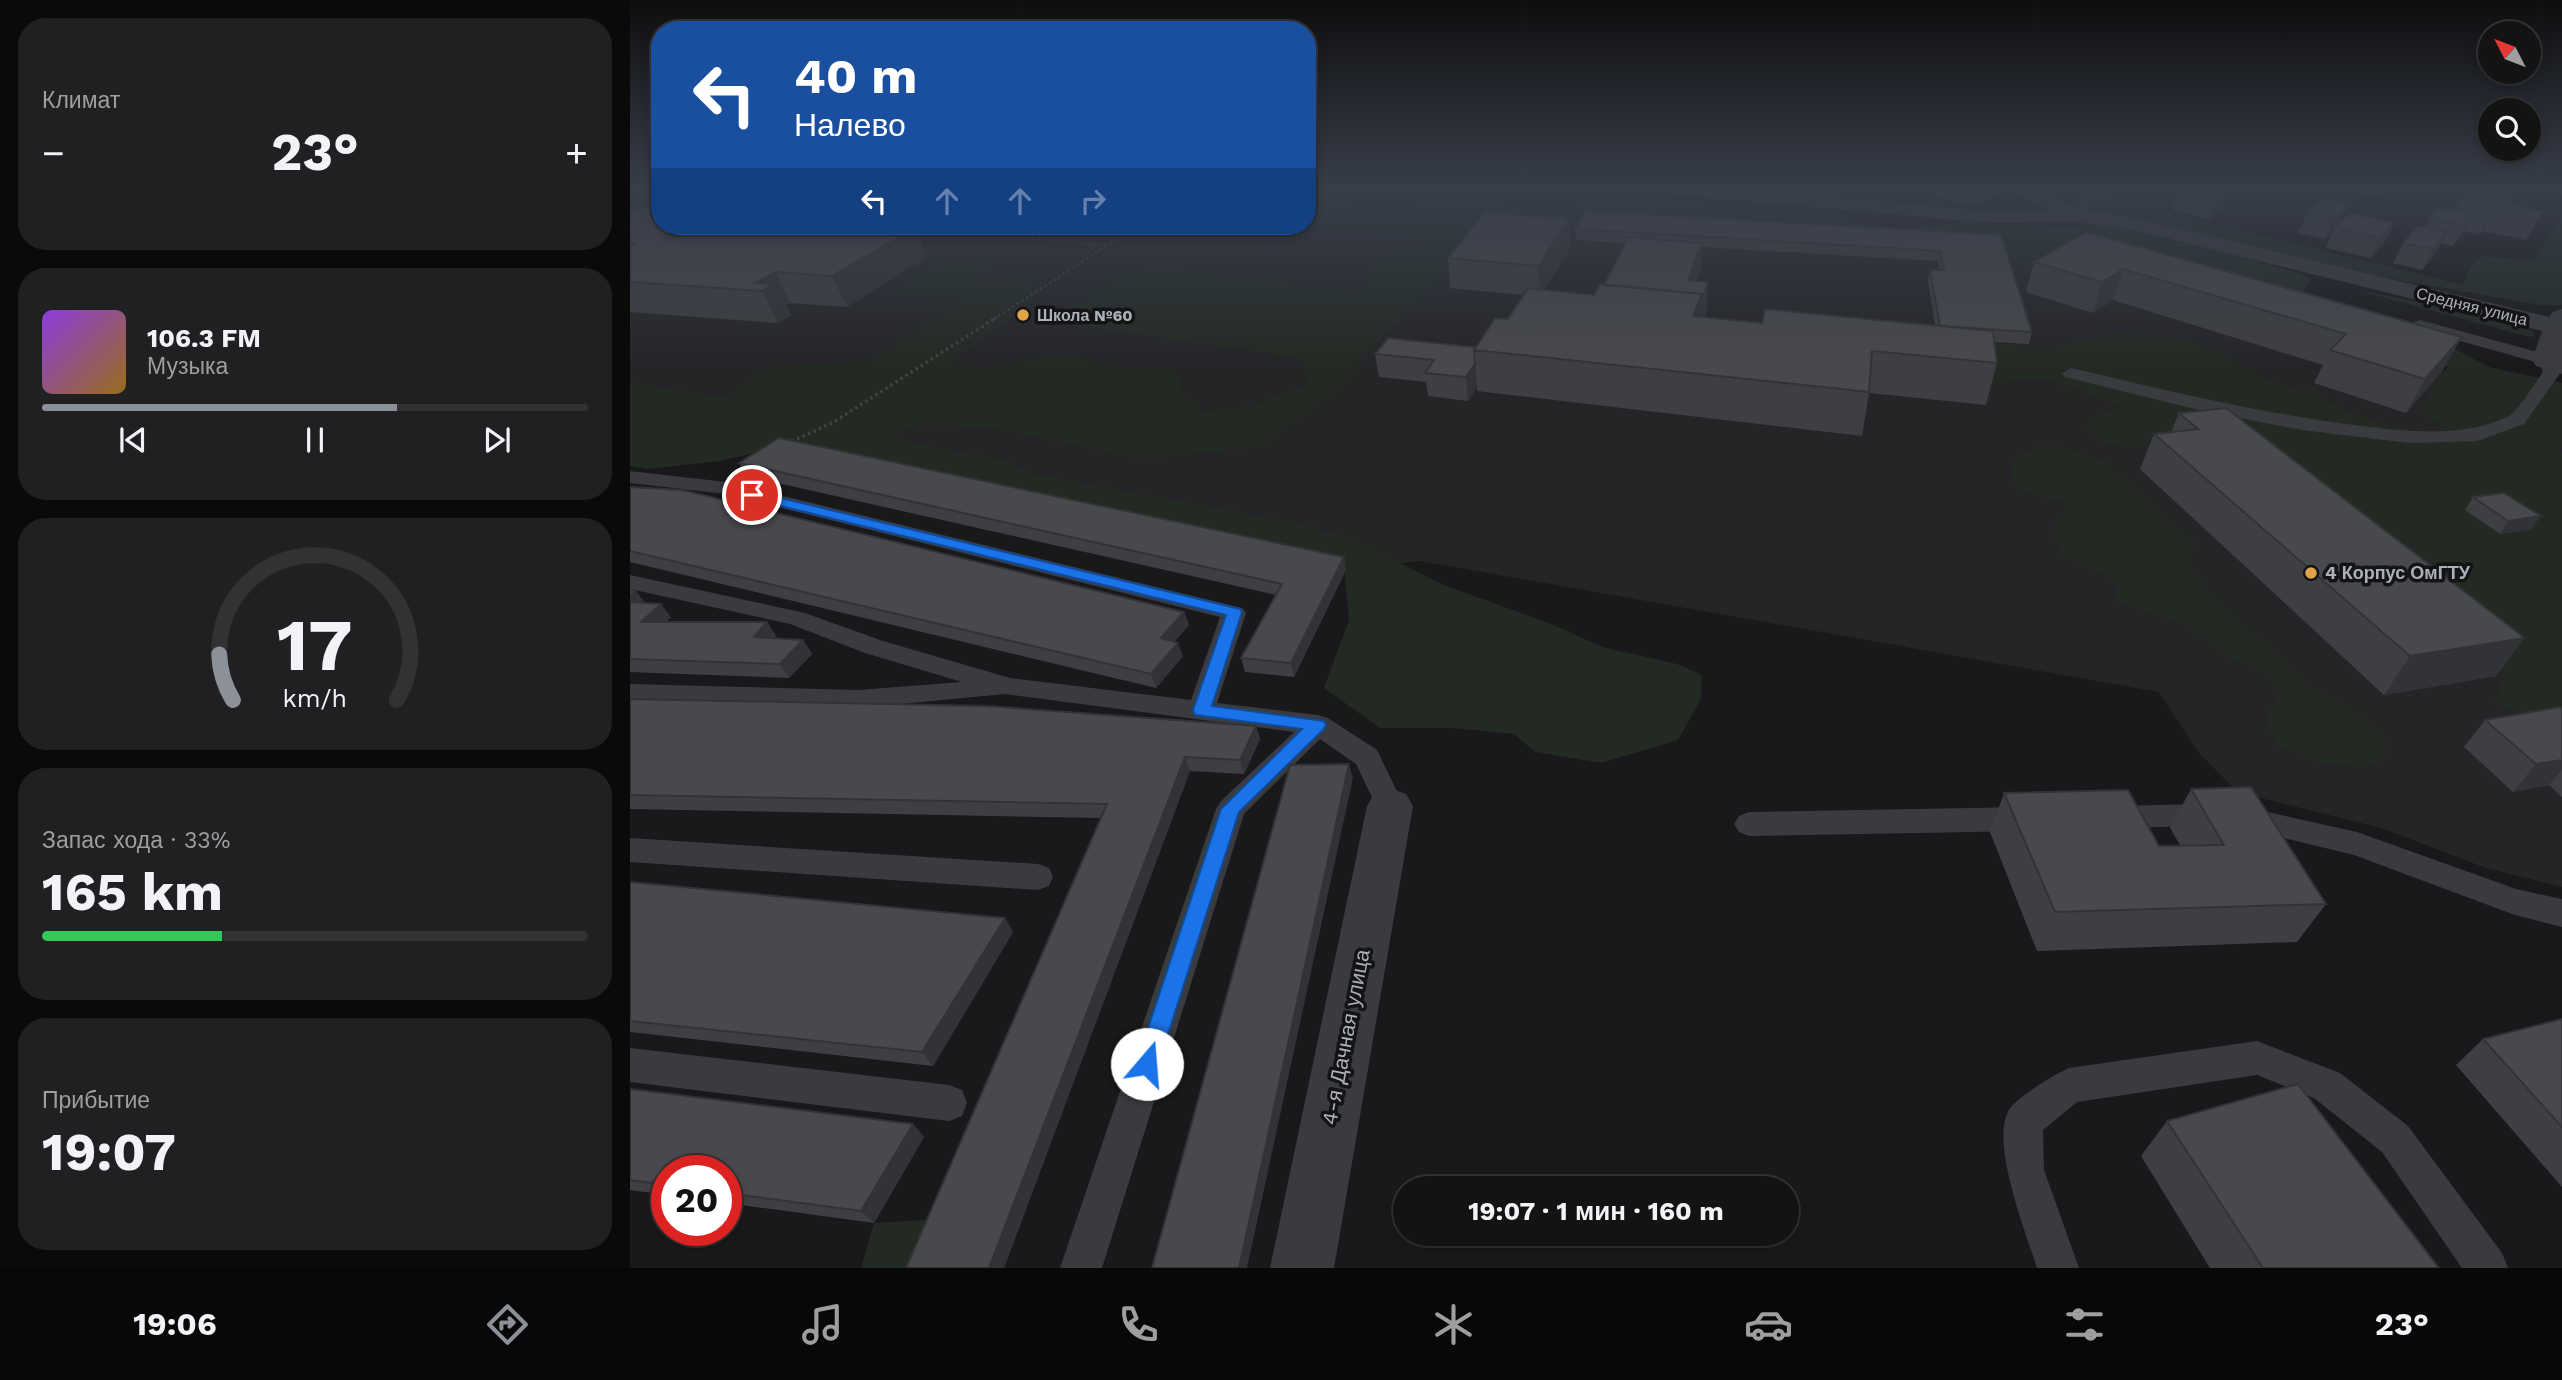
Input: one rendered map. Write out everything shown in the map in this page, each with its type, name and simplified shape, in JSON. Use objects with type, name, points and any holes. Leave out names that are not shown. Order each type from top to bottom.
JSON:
[{"type":"street","name":"Средняя улица","points":[[2237,248],[2560,324]]},
{"type":"street","points":[[2554,363],[2560,324]]},
{"type":"street","name":"4-я Дачная улица","points":[[1302,1268],[1390,806]]},
{"type":"lane","points":[[2071,373],[2203,405],[2302,424],[2409,437],[2477,435],[2517,420],[2552,372],[2554,363],[2404,321]]},
{"type":"lane","points":[[630,477],[726,488],[1234,612],[1202,710]]},
{"type":"lane","points":[[630,582],[796,618],[874,647],[1010,687],[1154,707],[1202,710],[1318,725],[1367,757],[1390,806]]},
{"type":"lane","points":[[630,693],[858,699],[1010,687]]},
{"type":"lane","points":[[1081,1268],[1231,809],[1318,725]]},
{"type":"lane","points":[[1749,824],[2230,815],[2357,844],[2515,902],[2562,913]]},
{"type":"lane","points":[[630,850],[1038,877]]},
{"type":"lane","points":[[2058,1268],[2025,1170],[2024,1121],[2068,1086],[2257,1058],[2328,1085],[2395,1139],[2487,1268]]},
{"type":"lane","points":[[630,1065],[949,1103]]},
{"type":"path","points":[[784,444],[834,422],[1103,248]]},
{"type":"shaded area","points":[[630,248],[2009,248],[2077,261],[2443,370],[2562,398],[2562,887],[2486,868],[2381,828],[2237,792],[2199,753],[2159,692],[1421,561],[1346,570],[775,450],[630,430]]},
{"type":"shaded area","points":[[1416,248],[1465,248],[1334,390],[1259,447],[1140,459],[1009,431],[927,424],[899,431],[894,439],[1005,460],[1030,473],[1298,523],[1349,538],[1444,585],[1554,625],[1602,647],[1677,664],[1702,675],[1701,699],[1678,740],[1601,763],[1535,752],[1514,734],[1452,728],[1380,728],[1324,688],[1349,620],[1344,564],[827,454],[754,453],[720,461],[647,469],[630,466],[630,382],[729,398],[770,367],[870,361],[965,299],[887,296],[940,263],[990,265],[965,284],[1036,281],[1035,300],[952,362],[980,368],[1008,365],[1046,355],[1079,355],[1090,361],[1123,369],[1175,370],[1186,399],[1202,411],[1244,408],[1304,387],[1308,376],[1298,358],[1075,325],[1064,312],[1122,275],[1163,268],[1361,293],[1380,255]]},
{"type":"shaded area","points":[[2004,248],[2213,248],[2310,279],[2300,301],[2444,343],[2489,367],[2562,383],[2562,446],[2553,447],[2562,453],[2562,726],[2557,727],[2494,703],[2505,672],[2216,439],[2135,448],[2101,443],[2083,426],[2122,407],[2053,381],[2033,379],[1995,384],[1988,372],[1988,343],[2042,346],[2073,343],[2122,332],[2190,341],[2226,355],[2255,375],[2293,389],[2314,393],[2352,414],[2413,431],[2451,429],[2419,410],[2448,367],[2314,328],[2048,263],[2027,265],[2010,260]]},
{"type":"shaded area","points":[[2253,248],[2313,248],[2462,285],[2471,266],[2482,256],[2533,261],[2542,248],[2562,248],[2562,305],[2540,305],[2365,274]]},
{"type":"shaded area","points":[[2352,289],[2508,320],[2535,333],[2533,337],[2526,336]]},
{"type":"shaded area","points":[[2041,445],[2075,450],[2105,463],[2196,546],[2181,562],[2224,608],[2303,683],[2335,699],[2382,733],[2388,755],[2368,767],[2324,764],[2281,747],[2265,722],[2281,690],[2258,666],[2233,660],[2189,625],[2117,601],[2113,577],[2080,565],[2064,554],[2054,535],[2053,522],[2066,511],[2063,502],[2032,495],[2013,484],[2013,460]]},
{"type":"shaded area","points":[[944,1219],[923,1268],[861,1268],[874,1223]]},
{"type":"building","points":[[630,248],[880,248],[832,276],[775,272],[755,283],[775,284],[762,291],[630,282]]},
{"type":"building","points":[[1456,248],[1550,248],[1539,266],[1448,258]]},
{"type":"building","points":[[1623,248],[1700,248],[1688,280],[1708,282],[1701,302],[1702,294],[1604,285]]},
{"type":"building","points":[[1893,248],[2005,248],[2032,332],[1940,326],[1930,270],[1944,270],[1940,251]]},
{"type":"building","points":[[2058,248],[2144,248],[2462,337],[2425,379],[2330,350],[2346,334],[2123,269],[2102,282],[2034,262]]},
{"type":"building","points":[[1600,284],[1702,294],[1693,316],[1762,323],[1765,309],[1993,331],[1997,363],[1872,351],[1869,392],[1474,350],[1495,318],[1508,319],[1528,288],[1594,295]]},
{"type":"building","points":[[1388,338],[1475,347],[1475,364],[1466,377],[1425,373],[1434,360],[1375,354]]},
{"type":"building","points":[[2226,408],[2525,638],[2410,656],[2154,434],[2198,429],[2179,413]]},
{"type":"building","points":[[779,438],[1344,557],[1291,663],[1241,658],[1282,584],[739,463]]},
{"type":"building","points":[[630,487],[682,490],[1184,612],[1161,638],[1178,643],[1151,674],[630,551]]},
{"type":"building","points":[[2504,493],[2541,516],[2508,521],[2473,497]]},
{"type":"building","points":[[630,602],[661,604],[641,622],[767,622],[754,637],[803,640],[780,664],[630,659]]},
{"type":"building","points":[[630,699],[986,706],[1256,726],[1240,760],[1185,757],[989,1268],[906,1268],[1107,804],[630,795]]},
{"type":"building","points":[[2560,707],[2562,760],[2536,764],[2485,720]]},
{"type":"building","points":[[1349,764],[1239,1268],[1152,1268],[1290,765]]},
{"type":"building","points":[[2251,787],[2326,904],[2055,912],[2004,793],[2128,790],[2159,846],[2224,845],[2191,789]]},
{"type":"building","points":[[630,882],[1005,918],[922,1052],[630,1021]]},
{"type":"building","points":[[2562,1019],[2562,1127],[2483,1039]]},
{"type":"building","points":[[2298,1084],[2439,1268],[2263,1268],[2167,1121]]},
{"type":"building","points":[[630,1089],[913,1124],[861,1211],[742,1195],[742,1155],[651,1155],[651,1183],[630,1180]]},
{"type":"place","name":"Школа №60","points":[[1023,315]]},
{"type":"place","name":"4 Корпус ОмГТУ","points":[[2311,573]]},
{"type":"route","points":[[752,495],[1234,612],[1202,710],[1318,725],[1231,809],[1147,1064]]}]
